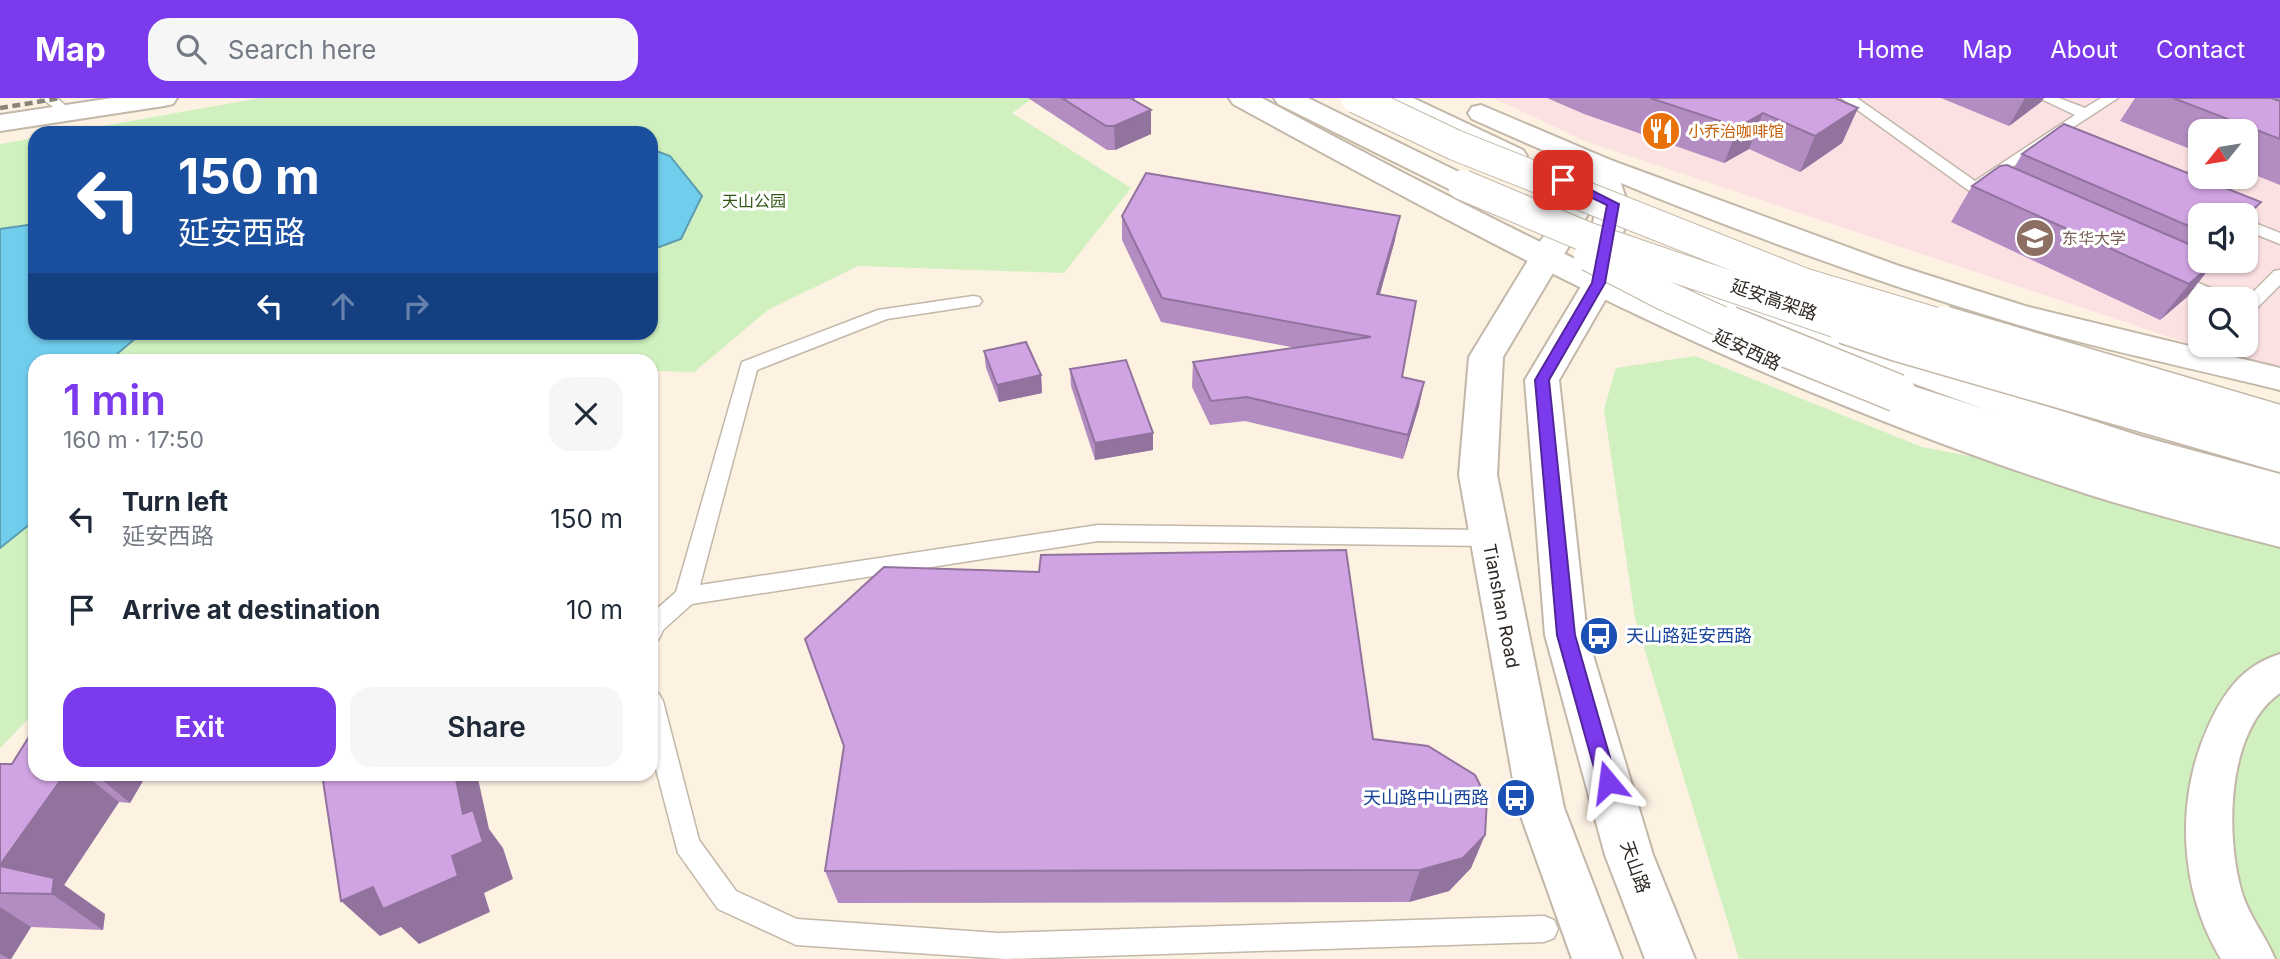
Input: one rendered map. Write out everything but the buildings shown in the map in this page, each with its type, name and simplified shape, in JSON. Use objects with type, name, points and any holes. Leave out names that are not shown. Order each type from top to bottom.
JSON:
[{"type":"main road","points":[[0,123],[57,106],[164,98]]},
{"type":"main road","name":"延安西路","points":[[1242,98],[1355,160],[1554,243],[1605,247],[1825,339],[2078,430],[2279,486]]},
{"type":"main road","name":"延安西路","points":[[1289,98],[1554,243],[1599,283],[1785,368],[1949,432],[2101,484],[2280,533]]},
{"type":"main road","name":"延安高架路","points":[[1289,98],[1463,185],[1590,239],[1896,342],[2279,486]]},
{"type":"main road","name":"延安高架路","points":[[1356,98],[1455,145],[1803,284],[2280,424]]},
{"type":"main road","points":[[1392,98],[1601,187],[1884,314],[2088,376],[2280,424]]},
{"type":"main road","points":[[1447,98],[1601,187],[2016,314],[2188,348]]},
{"type":"main road","points":[[1463,185],[1641,285],[1757,338],[1897,393],[2122,466],[2279,486]]},
{"type":"main road","name":"Tianshan Road","points":[[1597,959],[1541,808],[1478,475],[1486,357],[1554,243],[1601,187]]},
{"type":"main road","name":"天山路","points":[[1601,187],[1605,247],[1599,283],[1542,380],[1566,635],[1629,855],[1670,959]]},
{"type":"main road","points":[[2222,357],[2280,379]]},
{"type":"main road","points":[[2250,959],[2228,923],[2208,851],[2211,784],[2225,733],[2252,691],[2280,671]]},
{"type":"lane","points":[[1848,98],[1973,187],[2011,204]]},
{"type":"lane","points":[[2046,98],[2086,114]]},
{"type":"lane","points":[[1973,187],[2052,143],[2110,98]]},
{"type":"lane","points":[[2258,230],[2280,239]]},
{"type":"lane","points":[[2160,271],[2195,287]]},
{"type":"lane","points":[[2258,297],[2280,275]]},
{"type":"lane","points":[[658,621],[686,596],[749,366],[884,314],[973,300]]},
{"type":"lane","points":[[686,596],[1098,533],[1488,538]]},
{"type":"lane","points":[[658,729],[687,845],[727,900],[796,932],[998,946],[1544,929]]},
{"type":"shaded area","name":"东华大学","points":[[1493,98],[2280,98],[2280,374],[2229,357],[2258,357],[2258,287],[2188,287],[2188,343],[1585,141]]},
{"type":"green space","name":"天山公园","points":[[260,98],[1033,98],[1012,113],[1131,188],[1064,273],[858,266],[768,310],[694,372],[658,371],[658,354],[28,354],[28,719],[0,748],[0,144],[28,139],[28,340],[658,340],[658,126],[102,126]]},
{"type":"green space","points":[[1695,356],[1922,447],[2280,516],[2280,959],[1739,959],[1635,618],[1604,409],[1616,368]]},
{"type":"water","points":[[658,152],[670,156],[702,196],[681,239],[658,247]]},
{"type":"water","points":[[28,225],[28,340],[133,340],[117,354],[28,354],[28,526],[0,548],[0,229]]},
{"type":"railway","points":[[0,108],[61,98]]},
{"type":"place","name":"小乔治咖啡馆","points":[[1661,131]]},
{"type":"place","name":"东华大学","points":[[2035,238]]},
{"type":"place","name":"天山路延安西路","points":[[1599,636]]},
{"type":"place","name":"天山路中山西路","points":[[1516,798]]},
{"type":"route","points":[[1563,180],[1613,204],[1599,283],[1542,380],[1566,635],[1608,782]]}]
